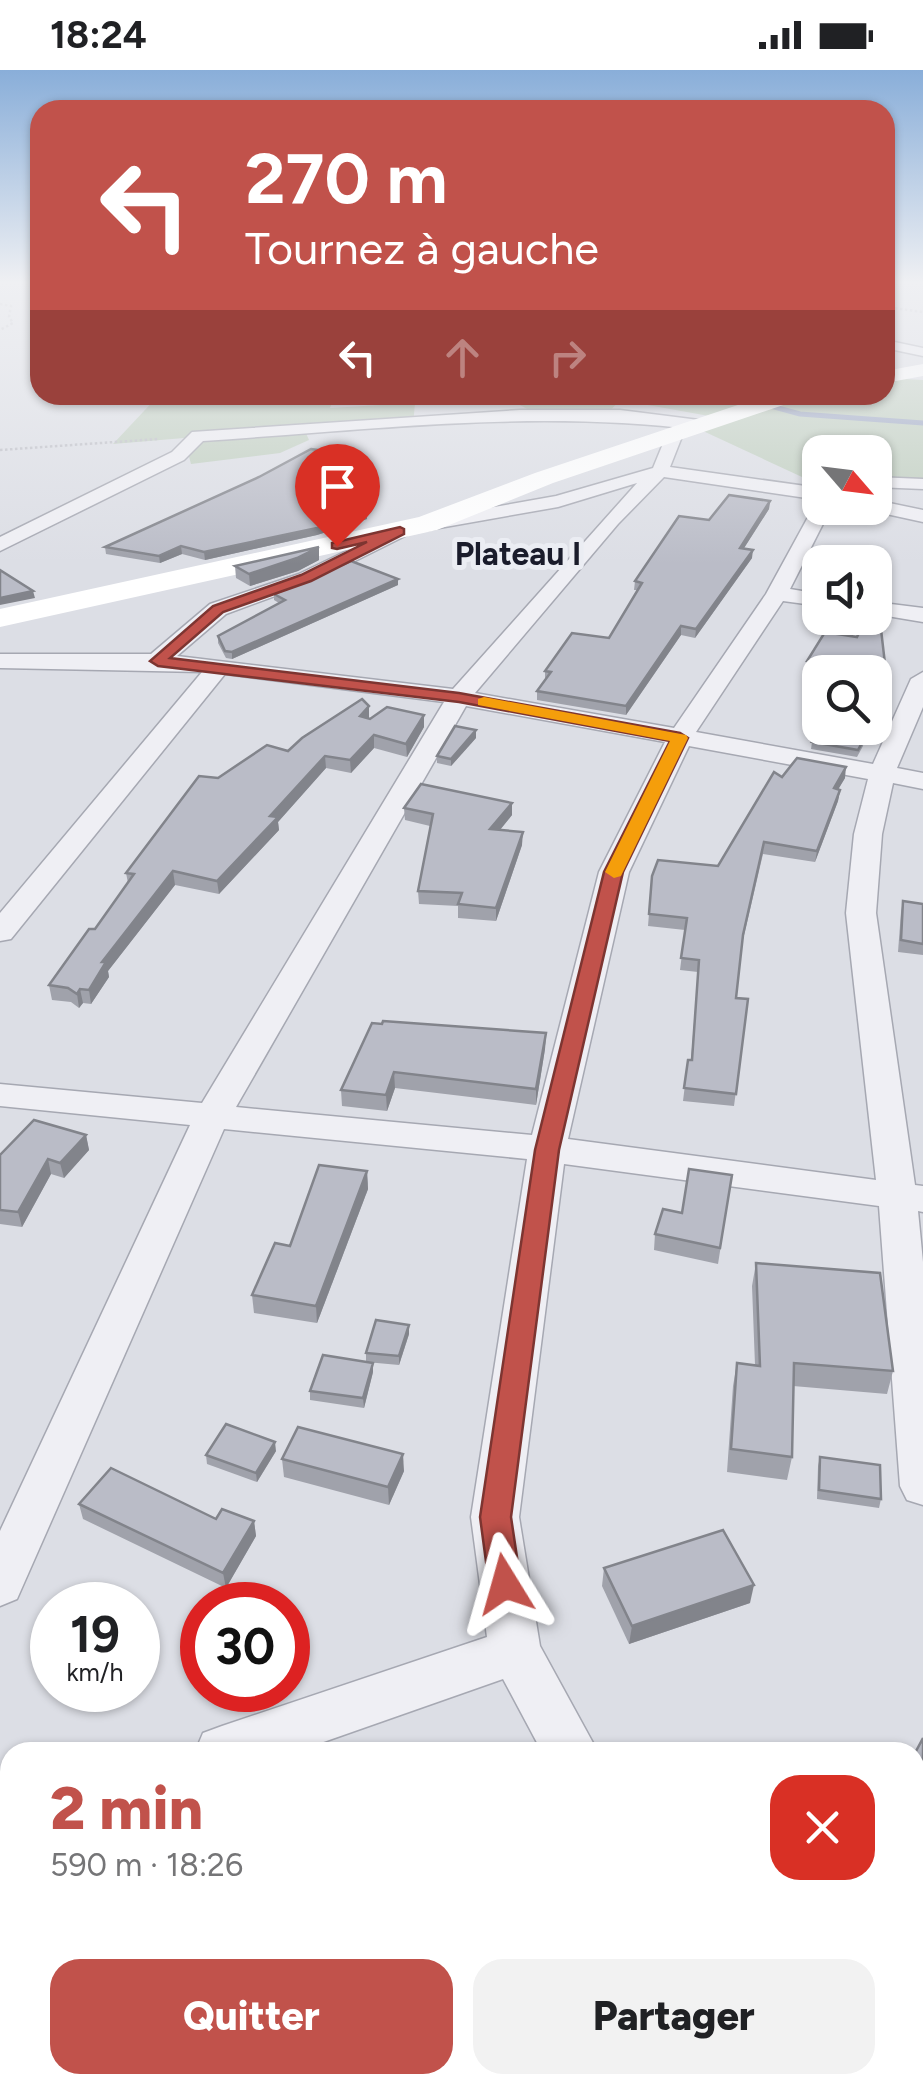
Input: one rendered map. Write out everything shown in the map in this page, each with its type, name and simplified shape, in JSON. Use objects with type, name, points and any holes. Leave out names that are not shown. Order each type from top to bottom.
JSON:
[{"type":"street","points":[[158,661],[218,609],[306,578],[414,528],[544,478],[761,405]]},
{"type":"street","points":[[0,545],[178,456],[198,436],[520,415],[620,415],[687,430]]},
{"type":"street","points":[[0,1584],[211,1118],[459,697],[611,520],[660,471],[687,430]]},
{"type":"street","points":[[0,618],[558,500],[660,471],[802,491]]},
{"type":"street","points":[[892,483],[923,484]]},
{"type":"street","points":[[892,510],[923,516]]},
{"type":"street","points":[[566,1742],[515,1650],[495,1517],[547,1150],[614,872],[680,738],[778,594],[805,525]]},
{"type":"street","points":[[778,594],[802,597]]},
{"type":"street","points":[[892,610],[923,614]]},
{"type":"street","points":[[0,661],[158,661],[459,697],[923,781]]},
{"type":"street","points":[[0,932],[219,666]]},
{"type":"street","points":[[923,679],[882,774],[868,834],[861,913],[910,1198],[923,1486]]},
{"type":"street","points":[[0,1095],[547,1150],[910,1198]]},
{"type":"street","points":[[251,1742],[515,1650]]},
{"type":"path","points":[[0,450],[198,436]]},
{"type":"green space","points":[[895,379],[923,380],[923,479],[892,478],[892,435],[802,435],[802,477],[703,431],[709,416],[648,405],[895,405]]},
{"type":"green space","points":[[150,405],[415,405],[413,425],[304,429],[309,440],[280,453],[191,464],[184,438],[113,444]]},
{"type":"green space","points":[[520,405],[615,405],[608,413],[539,415]]},
{"type":"building","points":[[311,449],[361,456],[313,481],[367,496],[343,505],[367,512],[317,528],[204,552],[181,546],[159,556],[105,547],[259,477]]},
{"type":"building","points":[[729,495],[770,501],[740,548],[753,550],[696,629],[681,626],[626,706],[537,691],[551,672],[545,671],[572,633],[609,638],[642,583],[635,581],[679,516],[709,520]]},
{"type":"building","points":[[319,547],[249,574],[235,566]]},
{"type":"building","points":[[351,561],[398,579],[232,652],[225,651],[218,636],[285,600],[274,594]]},
{"type":"building","points":[[0,570],[33,591],[0,598]]},
{"type":"building","points":[[823,635],[882,635],[884,655],[811,655]]},
{"type":"building","points":[[362,699],[369,706],[360,716],[370,719],[387,707],[424,715],[406,744],[374,735],[350,760],[325,756],[270,816],[278,817],[217,881],[173,871],[102,962],[106,962],[89,990],[80,989],[77,994],[49,985],[89,929],[95,929],[134,874],[126,873],[199,776],[218,778],[267,745],[288,751]]},
{"type":"building","points":[[455,726],[476,730],[451,759],[437,756]]},
{"type":"building","points":[[829,745],[861,745],[858,750]]},
{"type":"building","points":[[797,758],[846,767],[834,788],[840,790],[817,851],[764,842],[743,935],[736,998],[748,999],[736,1094],[684,1088],[688,1060],[692,1060],[699,960],[681,958],[687,918],[649,914],[652,876],[658,860],[718,866],[774,772],[782,777]]},
{"type":"building","points":[[421,784],[512,803],[490,829],[523,832],[496,908],[458,904],[462,893],[418,891],[433,814],[404,808]]},
{"type":"building","points":[[903,901],[923,904],[923,944],[901,940]]},
{"type":"building","points":[[372,1023],[546,1033],[536,1089],[394,1072],[386,1095],[341,1090]]},
{"type":"building","points":[[34,1120],[86,1135],[60,1163],[48,1159],[18,1212],[0,1210],[0,1155]]},
{"type":"building","points":[[319,1165],[367,1171],[316,1306],[252,1295],[275,1243],[290,1246]]},
{"type":"building","points":[[689,1169],[732,1175],[720,1248],[655,1234],[663,1209],[682,1213]]},
{"type":"building","points":[[756,1263],[880,1273],[893,1371],[794,1363],[792,1457],[731,1449],[737,1363],[760,1366]]},
{"type":"building","points":[[376,1320],[409,1325],[399,1356],[366,1353]]},
{"type":"building","points":[[323,1355],[373,1363],[363,1398],[310,1391]]},
{"type":"building","points":[[226,1424],[275,1442],[256,1473],[206,1455]]},
{"type":"building","points":[[298,1427],[403,1454],[388,1487],[282,1459]]},
{"type":"building","points":[[820,1457],[880,1465],[881,1499],[819,1490]]},
{"type":"building","points":[[111,1468],[216,1519],[222,1509],[254,1521],[223,1573],[79,1504]]},
{"type":"building","points":[[723,1530],[754,1585],[632,1626],[604,1568]]},
{"type":"waterway","points":[[767,405],[800,414],[923,423]]},
{"type":"slow traffic","points":[[484,702],[680,738],[614,872]]},
{"type":"district","name":"Plateau I","points":[[518,554]]},
{"type":"route","points":[[337,546],[400,531],[306,578],[218,609],[158,661],[459,697],[680,738],[614,872],[547,1150],[495,1517],[505,1584]]}]
